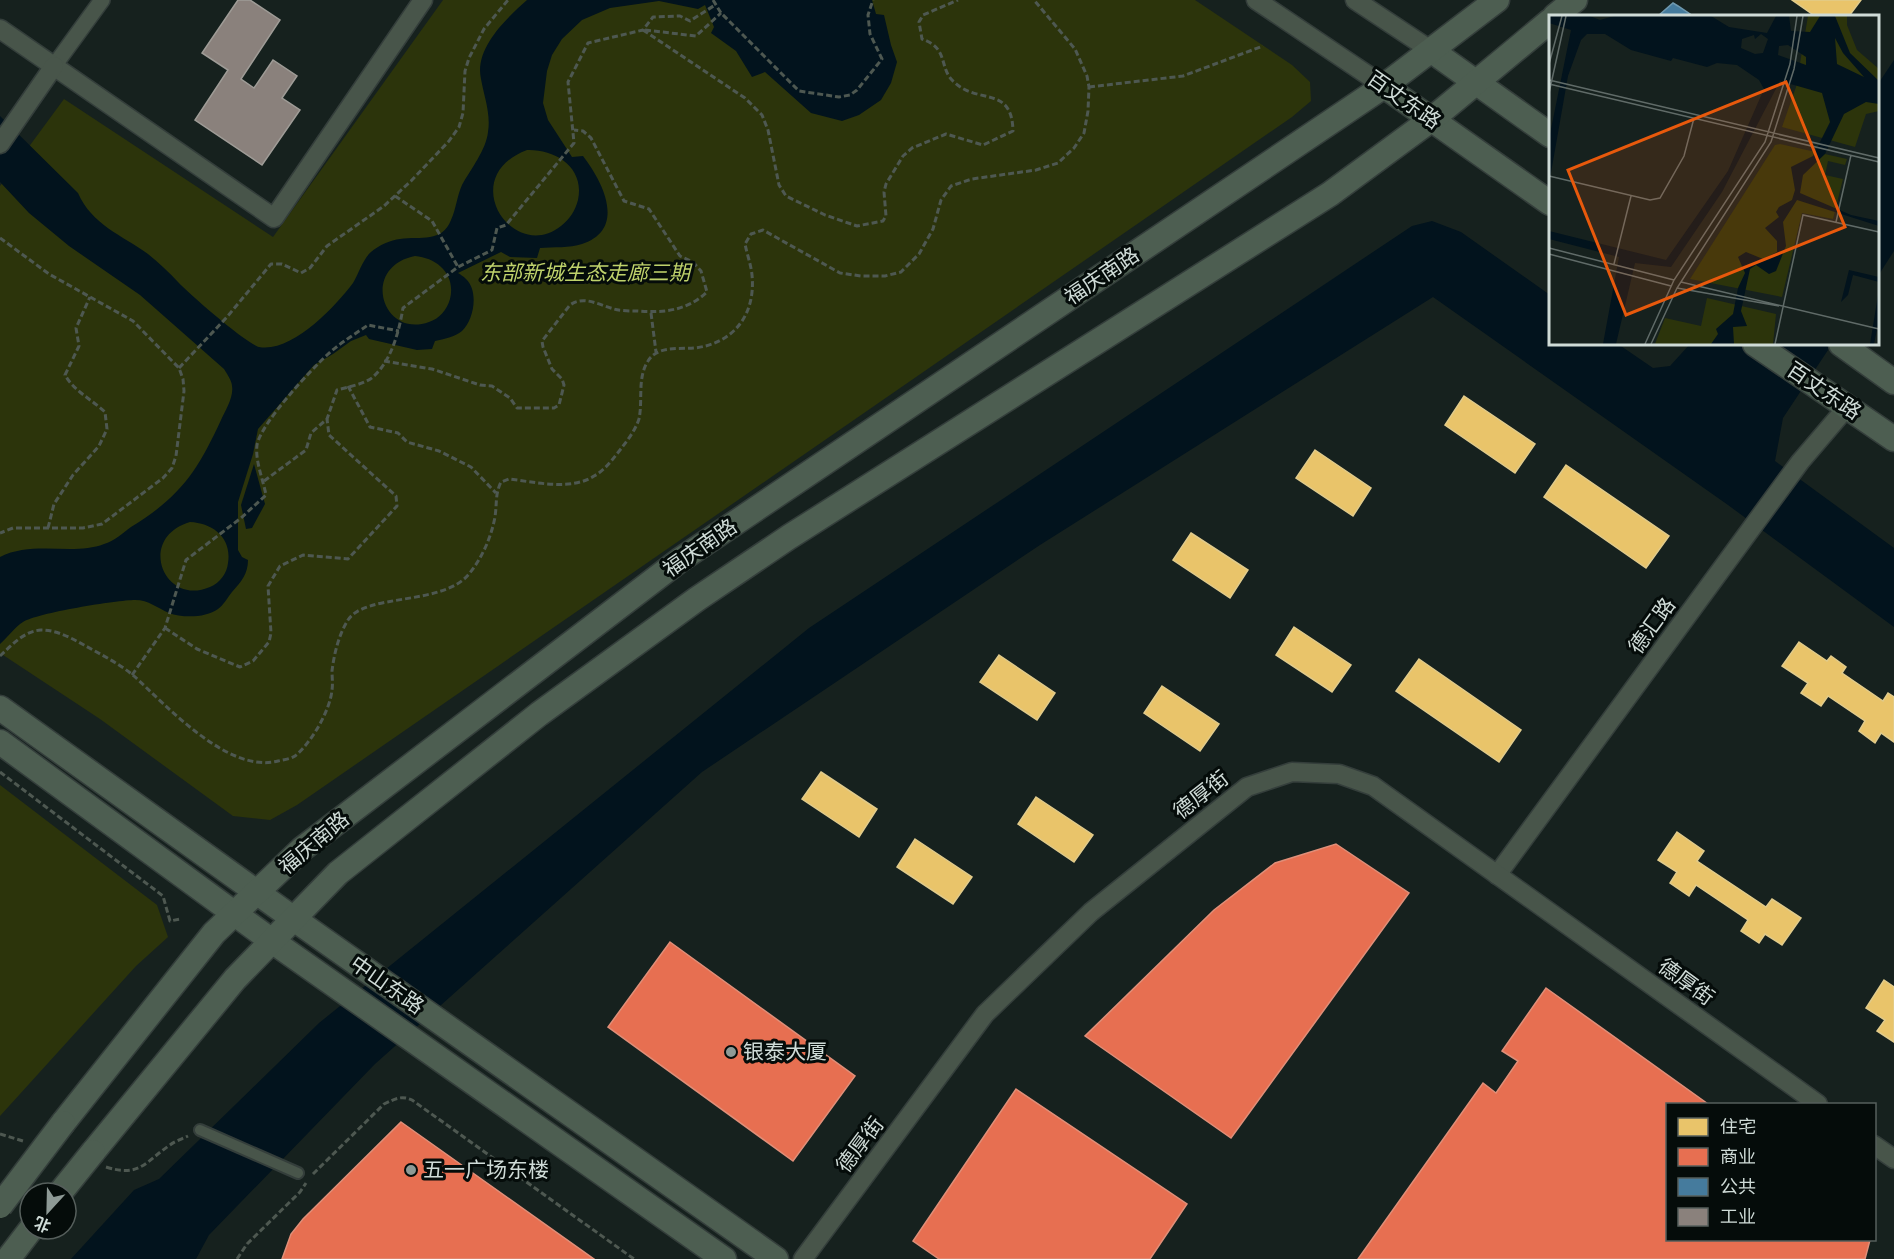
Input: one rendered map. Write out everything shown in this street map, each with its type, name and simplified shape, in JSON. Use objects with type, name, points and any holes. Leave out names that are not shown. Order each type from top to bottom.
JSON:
[{"type":"main road","name":"福庆南路","points":[[0,1206],[208,940],[302,849],[680,560],[1384,86],[1497,0]]},
{"type":"main road","points":[[1556,15],[1575,0]]},
{"type":"main road","name":"福庆南路","points":[[70,1181],[235,980],[338,873],[539,714],[697,599],[789,537],[1330,194],[1432,119],[1549,23]]},
{"type":"main road","points":[[1432,51],[1549,134]]},
{"type":"main road","name":"百丈东路","points":[[1384,86],[1549,202]]},
{"type":"main road","name":"百丈东路","points":[[1756,345],[1894,439]]},
{"type":"main road","points":[[1842,345],[1894,382]]},
{"type":"main road","name":"中山东路","points":[[0,708],[294,919],[776,1259]]},
{"type":"main road","name":"中山东路","points":[[8,748],[346,993],[724,1259]]},
{"type":"main road","points":[[8,1259],[22,1241]]},
{"type":"street","points":[[0,144],[102,0]]},
{"type":"street","points":[[0,29],[274,218],[423,0]]},
{"type":"street","name":"百丈东路","points":[[1257,0],[1384,86]]},
{"type":"street","points":[[1355,0],[1432,51]]},
{"type":"street","name":"德汇路","points":[[1497,875],[1800,462],[1847,406]]},
{"type":"street","name":"德厚街","points":[[803,1259],[985,1014],[1091,912],[1247,788],[1292,772],[1339,774],[1373,786],[1817,1103]]},
{"type":"street","points":[[200,1130],[298,1173]]},
{"type":"street","points":[[1876,1146],[1894,1159]]},
{"type":"path","points":[[179,368],[227,317],[271,264],[282,264],[302,273],[310,268],[327,246],[395,196],[449,141],[459,127],[463,113],[465,71],[469,58],[484,29],[508,0]]},
{"type":"path","points":[[712,0],[721,13],[799,91],[839,97],[850,95],[857,90],[882,59],[870,34],[868,15],[873,0]]},
{"type":"path","points":[[644,30],[745,99],[762,115],[768,130],[779,185],[786,196],[825,215],[857,226],[883,221],[886,216],[884,192],[886,184],[903,156],[912,148],[946,134],[983,145],[1013,131],[1013,115],[1000,100],[967,91],[952,81],[939,51],[933,43],[922,39],[919,22],[922,15],[958,0]]},
{"type":"path","points":[[0,656],[28,633],[42,630],[65,635],[132,675],[177,716],[221,750],[245,759],[270,763],[293,757],[312,738],[327,705],[332,691],[335,651],[349,618],[362,610],[384,603],[447,590],[467,577],[478,563],[490,539],[496,493],[501,482],[509,479],[572,484],[593,478],[606,467],[631,436],[638,421],[641,406],[641,378],[648,361],[656,352],[719,343],[735,332],[747,310],[752,292],[752,275],[745,244],[751,234],[764,230],[840,273],[885,276],[901,272],[919,254],[933,229],[941,200],[951,186],[972,179],[1036,170],[1058,163],[1074,148],[1084,133],[1088,111],[1087,76],[1076,49],[1034,0]]},
{"type":"path","points":[[644,30],[653,17],[680,16],[690,21],[715,5]]},
{"type":"path","points":[[165,628],[196,649],[240,667],[253,661],[269,642],[271,633],[268,586],[280,566],[303,555],[348,559],[397,506],[396,496],[329,435],[327,419],[337,390],[372,378],[384,361],[399,331],[403,308],[458,267],[492,250],[497,228],[506,225],[574,143],[568,82],[588,43],[644,30],[696,36],[721,13]]},
{"type":"path","points":[[1089,87],[1183,76],[1263,46]]},
{"type":"path","points":[[384,361],[432,369],[480,385],[492,386],[510,398],[517,408],[554,408],[559,405],[564,385],[562,379],[552,369],[542,341],[570,305],[584,300],[615,310],[675,311],[701,298],[707,292],[701,271],[693,262],[680,256],[649,209],[624,201],[591,138],[583,131],[574,130]]},
{"type":"path","points":[[395,196],[432,221],[458,267]]},
{"type":"path","points":[[0,238],[49,274],[133,321],[179,368],[184,391],[176,456],[172,468],[163,478],[102,524],[83,528],[13,528],[0,533]]},
{"type":"path","points":[[48,528],[54,504],[73,475],[99,446],[106,429],[105,412],[92,399],[71,386],[65,375],[79,346],[76,328],[90,297]]},
{"type":"path","points":[[651,312],[656,352]]},
{"type":"path","points":[[132,675],[165,628],[186,560],[241,518],[266,495],[258,462],[257,446],[261,433],[270,419],[327,355],[368,325],[399,331]]},
{"type":"path","points":[[348,386],[370,427],[398,433],[407,442],[439,451],[471,467],[496,493]]},
{"type":"path","points":[[264,481],[306,450],[311,433],[327,419]]},
{"type":"path","points":[[0,772],[163,896],[170,921],[180,919]]},
{"type":"path","points":[[237,1259],[247,1244],[306,1186],[306,1180],[384,1104],[404,1097],[412,1100],[634,1259]]},
{"type":"green space","name":"东部新城生态走廊三期","points":[[443,0],[1195,0],[1292,65],[1310,82],[1311,101],[1292,117],[297,805],[270,820],[233,816],[100,719],[0,653],[0,186],[64,99],[273,237]]},
{"type":"green space","points":[[0,785],[157,905],[168,937],[136,966],[0,1116]]},
{"type":"water","points":[[527,0],[872,0],[876,14],[884,15],[897,62],[891,83],[881,100],[859,115],[842,121],[811,113],[765,72],[752,77],[736,51],[711,33],[714,27],[705,5],[698,9],[659,1],[610,8],[582,20],[562,39],[552,55],[547,71],[543,103],[548,120],[572,157],[583,156],[603,191],[607,204],[607,216],[604,228],[596,237],[582,244],[567,247],[540,248],[537,258],[510,257],[501,252],[458,273],[466,279],[473,291],[470,320],[462,331],[435,341],[432,349],[417,350],[369,339],[366,335],[351,341],[314,365],[258,429],[238,502],[238,550],[242,557],[248,560],[247,570],[224,604],[218,609],[201,616],[187,616],[174,615],[140,600],[95,605],[31,618],[20,624],[0,644],[0,557],[26,549],[80,549],[104,544],[148,516],[175,494],[195,469],[227,408],[232,390],[231,382],[224,369],[140,295],[69,246],[29,213],[0,182],[0,116],[78,193],[84,204],[99,221],[148,254],[218,318],[243,337],[259,347],[272,347],[298,336],[324,315],[353,283],[366,258],[374,249],[396,240],[430,237],[447,227],[453,216],[462,185],[487,139],[489,119],[481,79],[482,56],[502,25]],"holes":[[[527,150],[548,153],[566,162],[577,178],[579,188],[577,204],[570,218],[561,226],[543,235],[525,234],[510,226],[499,212],[493,196],[495,179],[506,163]],[[415,256],[423,257],[438,264],[448,275],[451,290],[449,303],[436,319],[413,324],[399,320],[389,311],[384,300],[383,286],[387,273],[398,263]],[[190,522],[198,523],[213,529],[224,539],[227,546],[228,563],[217,583],[194,591],[180,588],[169,579],[162,568],[160,555],[164,542],[173,530]]]},
{"type":"water","points":[[1894,60],[1894,251],[1879,274],[1879,82]]},
{"type":"water","points":[[1432,221],[1461,232],[1549,294],[1549,345],[1619,345],[1653,368],[1670,366],[1689,345],[1831,345],[1783,418],[1775,461],[1894,548],[1894,627],[1728,505],[1433,297],[1040,545],[702,772],[375,1064],[209,1235],[196,1259],[71,1259],[134,1190],[159,1179],[319,1023],[809,628],[1412,226]]},
{"type":"water","points":[[254,464],[265,504],[252,528],[246,529],[241,505]]},
{"type":"building: 住宅","points":[[1792,0],[1861,0],[1850,15],[1814,15]]},
{"type":"building: 住宅","points":[[1464,396],[1535,444],[1515,473],[1445,425]]},
{"type":"building: 住宅","points":[[1315,450],[1371,488],[1353,516],[1296,478]]},
{"type":"building: 住宅","points":[[1566,465],[1669,536],[1646,568],[1544,497]]},
{"type":"building: 住宅","points":[[1191,533],[1248,570],[1230,598],[1173,560]]},
{"type":"building: 住宅","points":[[1294,627],[1351,665],[1332,692],[1276,655]]},
{"type":"building: 住宅","points":[[1799,642],[1827,661],[1831,656],[1846,667],[1842,673],[1883,701],[1888,693],[1894,697],[1894,742],[1881,733],[1875,743],[1859,731],[1865,721],[1828,696],[1821,706],[1801,693],[1808,683],[1782,666]]},
{"type":"building: 住宅","points":[[999,655],[1055,693],[1037,720],[980,682]]},
{"type":"building: 住宅","points":[[1419,659],[1521,730],[1499,762],[1396,691]]},
{"type":"building: 住宅","points":[[1162,686],[1219,724],[1200,751],[1144,713]]},
{"type":"building: 住宅","points":[[821,772],[877,809],[859,837],[802,799]]},
{"type":"building: 住宅","points":[[1036,797],[1093,835],[1074,862],[1018,824]]},
{"type":"building: 住宅","points":[[1677,832],[1704,851],[1697,861],[1766,907],[1772,899],[1801,918],[1782,945],[1765,934],[1759,943],[1741,931],[1748,920],[1696,885],[1689,896],[1670,883],[1677,872],[1658,860]]},
{"type":"building: 住宅","points":[[915,839],[972,877],[953,904],[897,867]]},
{"type":"building: 住宅","points":[[1884,980],[1894,987],[1894,1042],[1877,1031],[1885,1020],[1866,1008]]},
{"type":"building: 商业","points":[[1336,844],[1409,893],[1231,1138],[1085,1036],[1214,910],[1275,863]]},
{"type":"building: 商业","name":"银泰大厦","points":[[670,942],[855,1076],[793,1161],[608,1027]]},
{"type":"building: 商业","points":[[1546,988],[1707,1103],[1666,1103],[1666,1241],[1870,1241],[1865,1259],[1358,1259],[1483,1083],[1496,1093],[1518,1061],[1502,1051]]},
{"type":"building: 商业","points":[[1016,1089],[1187,1204],[1150,1259],[939,1259],[913,1241]]},
{"type":"building: 商业","name":"五一广场东楼","points":[[401,1122],[594,1259],[282,1259],[291,1234],[303,1219]]},
{"type":"building: 公共","points":[[1673,3],[1692,15],[1659,15]]},
{"type":"building: 工业","points":[[238,0],[250,0],[280,20],[241,79],[254,88],[273,60],[297,76],[282,98],[300,110],[262,165],[195,120],[228,70],[202,53]]},
{"type":"place","name":"银泰大厦","points":[[731,1052]]},
{"type":"place","name":"五一广场东楼","points":[[411,1170]]}]
